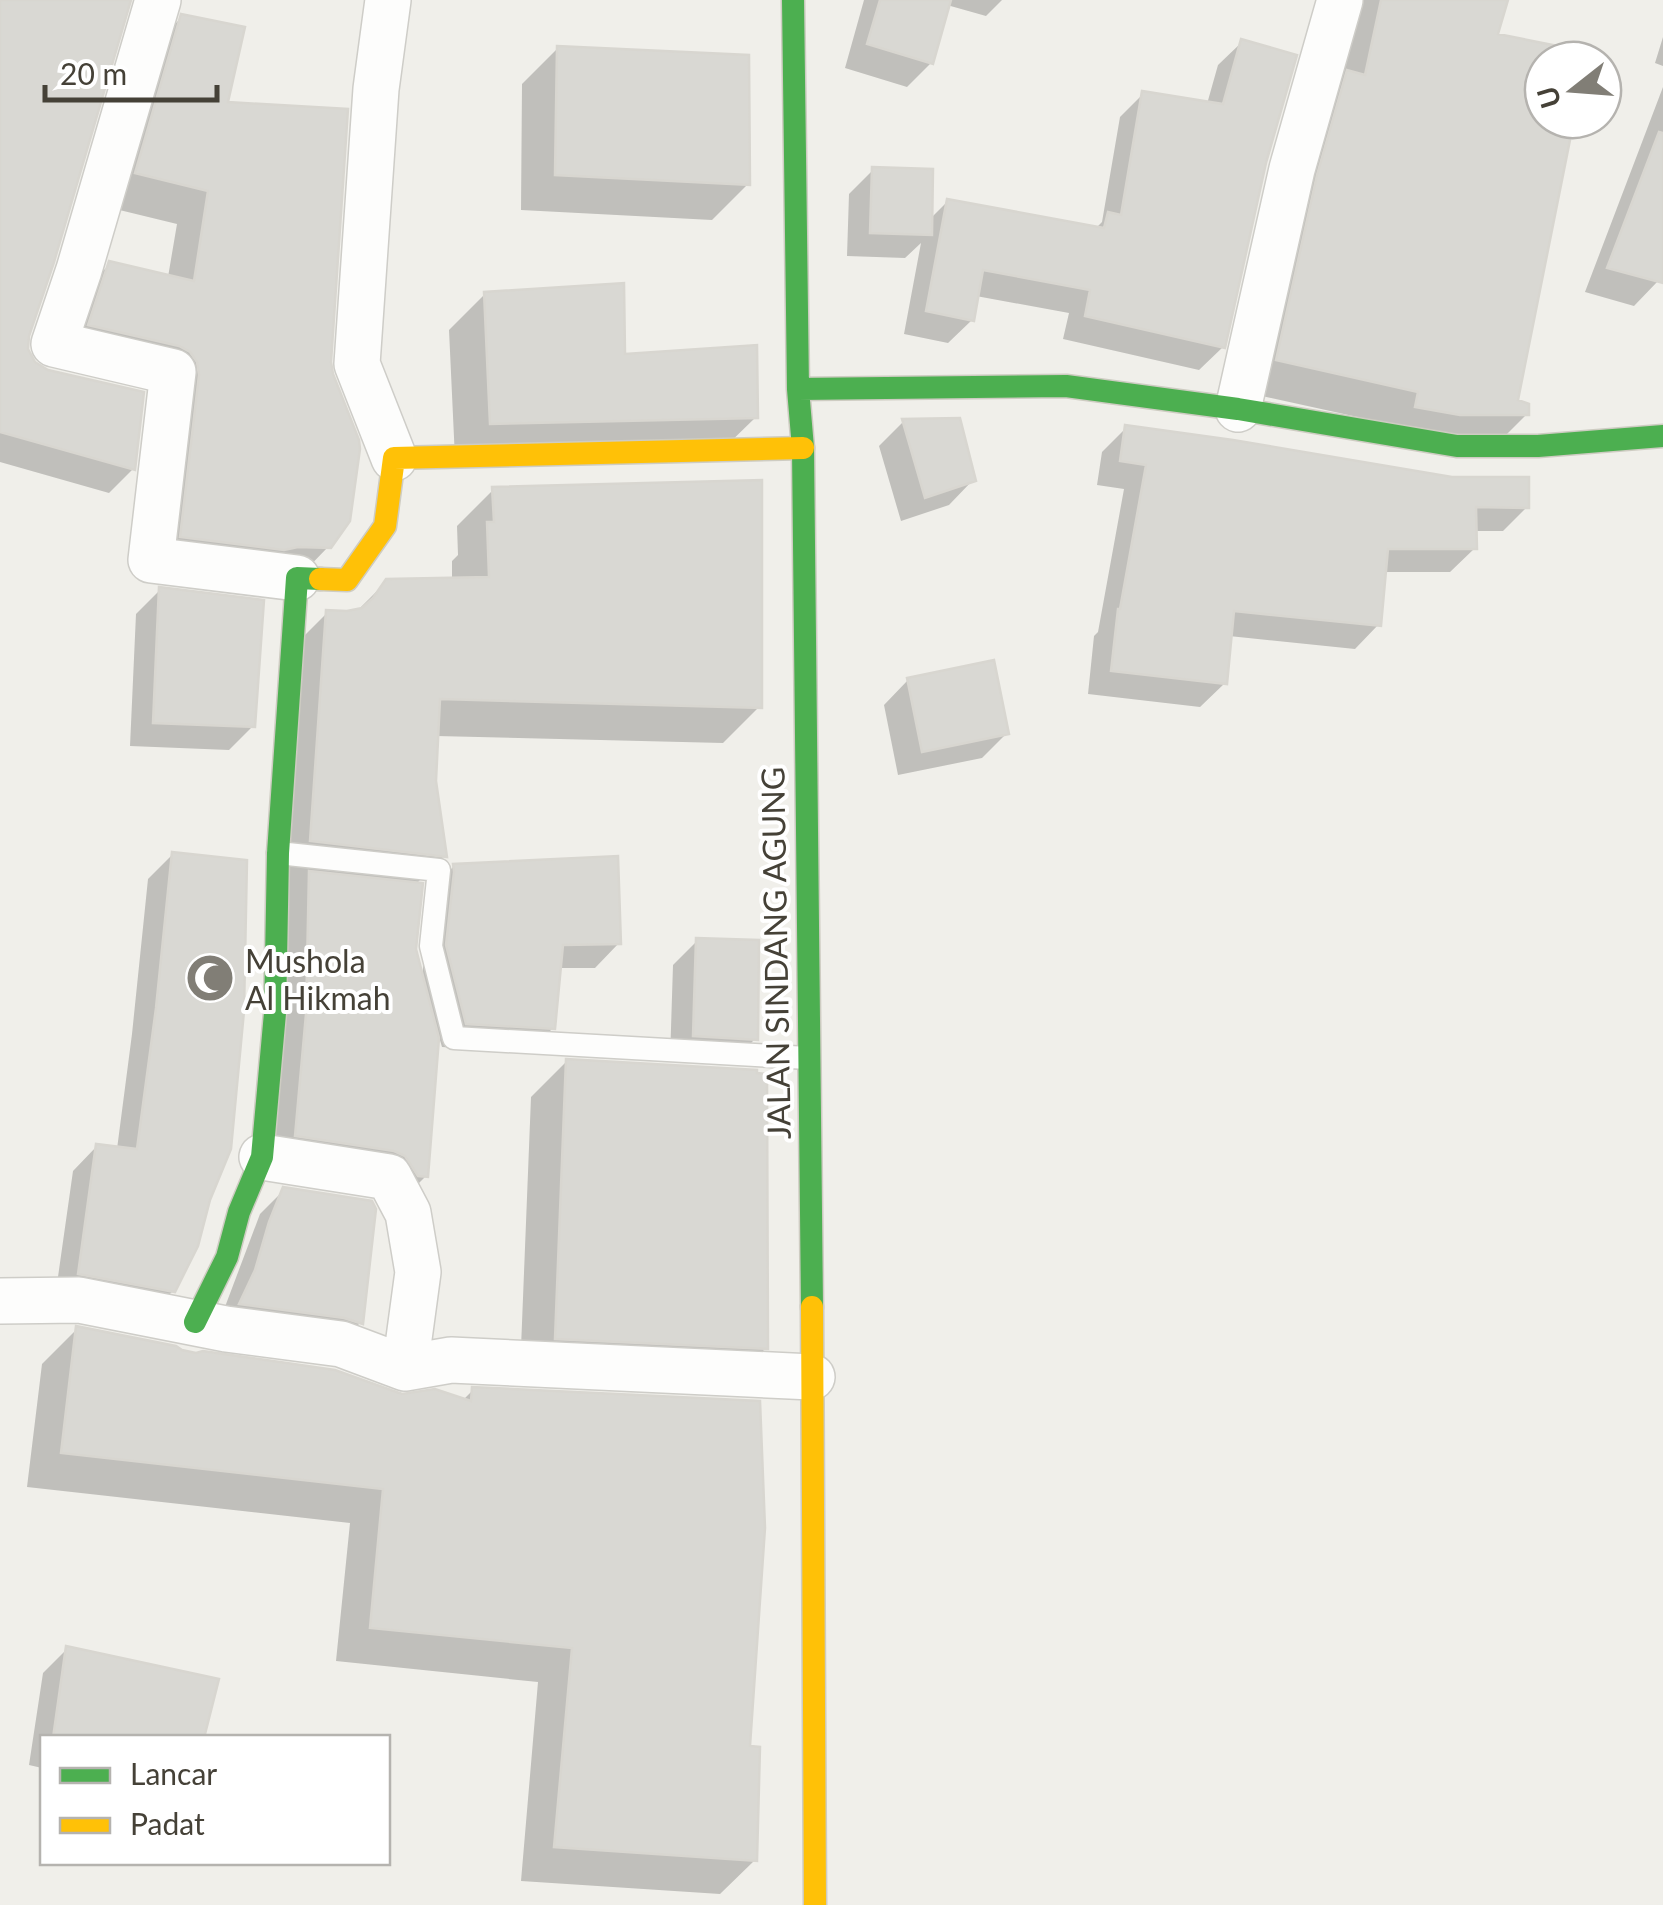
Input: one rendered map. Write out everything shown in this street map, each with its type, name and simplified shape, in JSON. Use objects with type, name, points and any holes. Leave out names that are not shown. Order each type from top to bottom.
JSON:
[{"type":"street","points":[[158,0],[54,344],[173,372],[151,560],[297,578],[347,580],[385,526],[394,458],[358,364],[376,89],[388,0]]},
{"type":"street","name":"JALAN SINDANG AGUNG","points":[[793,0],[798,390],[803,448],[815,1905]]},
{"type":"street","points":[[1238,409],[1292,169],[1340,0]]},
{"type":"street","points":[[798,390],[1066,386],[1238,409],[1457,446],[1538,446],[1663,436]]},
{"type":"street","points":[[394,458],[803,448]]},
{"type":"street","points":[[195,1322],[226,1257],[239,1212],[262,1157],[276,1013],[278,854],[297,578]]},
{"type":"street","points":[[262,1157],[389,1177],[408,1213],[418,1272],[405,1368]]},
{"type":"street","points":[[0,1301],[79,1300],[226,1329],[341,1344],[405,1368],[451,1360],[812,1377]]},
{"type":"lane","points":[[278,854],[438,870],[431,946],[454,1038],[808,1058]]},
{"type":"building","points":[[0,0],[131,0],[28,349],[35,362],[48,370],[144,392],[135,470],[0,432]]},
{"type":"building","points":[[880,0],[951,0],[933,64],[867,44]]},
{"type":"building","points":[[1381,0],[1508,0],[1498,34],[1528,40],[1523,40],[1523,140],[1570,140],[1518,400],[1529,404],[1529,415],[1460,415],[1415,407],[1418,392],[1276,360],[1317,175],[1347,70],[1365,75]]},
{"type":"building","points":[[181,14],[245,27],[228,102],[348,109],[331,362],[360,449],[350,521],[331,548],[284,550],[180,537],[199,375],[197,362],[179,346],[88,325],[109,261],[194,281],[208,191],[135,173]]},
{"type":"building","points":[[1241,39],[1297,55],[1266,163],[1225,348],[1085,316],[1090,290],[983,270],[974,321],[926,311],[947,199],[1104,228],[1108,212],[1121,215],[1142,91],[1223,104]]},
{"type":"building","points":[[557,46],[749,55],[750,185],[555,175]]},
{"type":"building","points":[[1659,132],[1663,133],[1663,283],[1607,268]]},
{"type":"building","points":[[872,167],[933,169],[932,235],[870,233]]},
{"type":"building","points":[[624,283],[625,354],[757,345],[758,418],[490,424],[484,292]]},
{"type":"building","points":[[960,418],[976,481],[925,498],[902,419]]},
{"type":"building","points":[[1125,425],[1452,477],[1529,477],[1529,508],[1476,507],[1477,549],[1388,549],[1381,626],[1234,611],[1227,684],[1111,671],[1118,609],[1146,465],[1120,461]]},
{"type":"building","points":[[762,480],[762,708],[440,699],[436,781],[447,857],[310,841],[326,610],[362,608],[386,579],[489,577],[487,522],[494,522],[492,487]]},
{"type":"building","points":[[159,587],[264,600],[255,727],[153,723]]},
{"type":"building","points":[[994,660],[1009,734],[922,752],[907,678]]},
{"type":"building","points":[[172,852],[247,860],[244,1011],[231,1149],[210,1200],[198,1246],[175,1292],[78,1274],[96,1144],[137,1149]]},
{"type":"building","points":[[618,856],[621,944],[563,945],[555,1029],[466,1024],[446,945],[453,864]]},
{"type":"building","points":[[309,871],[423,883],[416,949],[439,1038],[428,1177],[418,1176],[405,1156],[394,1151],[295,1136],[306,1014]]},
{"type":"building","points":[[696,938],[759,940],[758,1040],[693,1036]]},
{"type":"building","points":[[566,1059],[757,1070],[767,1074],[768,1349],[555,1339]]},
{"type":"building","points":[[283,1187],[372,1201],[376,1209],[363,1324],[239,1304],[255,1270]]},
{"type":"building","points":[[76,1326],[196,1353],[335,1370],[402,1394],[435,1389],[471,1401],[472,1387],[760,1401],[765,1528],[750,1746],[760,1747],[757,1861],[554,1847],[572,1648],[370,1628],[383,1489],[61,1453]]},
{"type":"building","points":[[66,1646],[219,1679],[205,1735],[53,1735]]},
{"type":"traffic: fast","points":[[793,0],[798,389],[803,448],[812,1307]]},
{"type":"traffic: fast","points":[[798,389],[1066,386],[1238,409],[1457,446],[1538,446],[1663,436]]},
{"type":"traffic: fast","points":[[195,1322],[227,1257],[239,1212],[262,1157],[275,1013],[278,853],[297,578],[320,579]]},
{"type":"traffic: slow","points":[[320,579],[347,580],[385,526],[394,458],[803,448]]},
{"type":"traffic: slow","points":[[812,1307],[815,1905]]},
{"type":"place","name":"Mushola Al Hikmah","points":[[210,978]]}]
